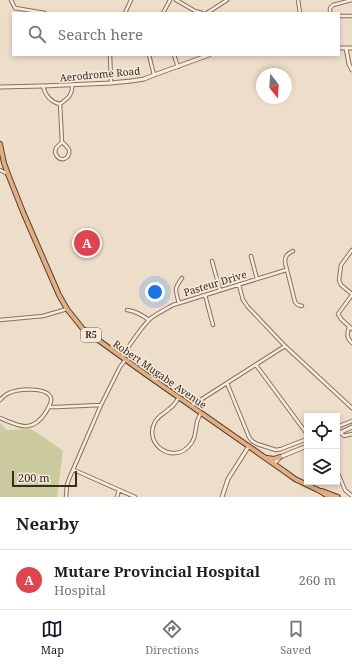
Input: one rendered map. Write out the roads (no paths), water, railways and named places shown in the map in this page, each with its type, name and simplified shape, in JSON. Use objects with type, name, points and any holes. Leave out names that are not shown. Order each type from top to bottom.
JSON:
[{"type":"highway","name":"Robert Mugabe Avenue","points":[[0,144],[2,164],[8,174],[55,287],[67,310],[83,328],[179,398],[274,464],[296,479],[318,490]]},
{"type":"highway","points":[[266,458],[274,459],[280,457]]},
{"type":"highway","name":"R5","points":[[318,490],[330,497]]},
{"type":"highway","name":"R5","points":[[318,490],[338,497]]},
{"type":"street","points":[[12,0],[15,8],[39,12]]},
{"type":"street","points":[[125,12],[131,0]]},
{"type":"street","points":[[164,12],[170,0]]},
{"type":"street","points":[[176,0],[198,12]]},
{"type":"street","points":[[210,12],[227,0]]},
{"type":"street","points":[[298,0],[300,12]]},
{"type":"street","points":[[330,12],[330,8],[333,5],[352,0]]},
{"type":"street","points":[[340,16],[352,16]]},
{"type":"street","points":[[340,48],[352,48]]},
{"type":"street","points":[[346,48],[349,64],[352,70]]},
{"type":"street","points":[[110,56],[111,83]]},
{"type":"street","points":[[148,56],[154,75]]},
{"type":"street","points":[[174,56],[178,67]]},
{"type":"street","name":"Aerodrome Road","points":[[0,88],[111,83],[144,79],[206,56]]},
{"type":"street","points":[[60,104],[71,94],[72,85]]},
{"type":"street","points":[[43,86],[44,93],[56,103],[60,104]]},
{"type":"street","points":[[60,104],[62,142],[69,151],[69,155],[63,160],[57,158],[55,152],[56,148],[62,142]]},
{"type":"street","points":[[0,170],[8,174]]},
{"type":"street","points":[[352,250],[341,265],[339,280],[341,285],[352,294],[338,314],[339,317],[352,329]]},
{"type":"street","points":[[294,251],[285,257],[286,270],[295,302],[302,306]]},
{"type":"street","points":[[250,256],[257,279]]},
{"type":"street","points":[[212,261],[220,290]]},
{"type":"street","name":"Pasteur Drive","points":[[66,497],[68,484],[101,405],[124,358],[149,320],[161,311],[179,302],[286,270]]},
{"type":"street","points":[[179,302],[175,292],[176,287],[182,278]]},
{"type":"street","points":[[239,284],[243,300],[248,307],[285,346],[352,408]]},
{"type":"street","points":[[205,295],[212,325]]},
{"type":"street","points":[[0,320],[43,316],[67,310]]},
{"type":"street","points":[[127,310],[142,315],[149,320]]},
{"type":"street","points":[[349,326],[347,334],[348,339],[352,343]]},
{"type":"street","points":[[191,406],[285,346]]},
{"type":"street","points":[[256,365],[304,430]]},
{"type":"street","points":[[227,383],[252,441],[276,450],[304,440]]},
{"type":"street","points":[[0,400],[8,393],[17,390],[32,390],[47,393],[51,402],[38,422],[28,427],[0,418]]},
{"type":"street","points":[[179,398],[169,410],[163,413],[154,422],[152,429],[153,438],[156,445],[163,451],[172,454],[182,452],[189,447],[194,441],[197,420],[201,413]]},
{"type":"street","points":[[49,407],[101,405]]},
{"type":"street","points":[[340,426],[352,420]]},
{"type":"street","points":[[340,433],[352,427]]},
{"type":"street","points":[[340,434],[344,436],[352,434]]},
{"type":"street","points":[[222,497],[228,479],[249,446]]},
{"type":"street","points":[[274,464],[280,457],[304,447]]},
{"type":"street","points":[[74,470],[135,497]]},
{"type":"street","points":[[340,478],[345,490],[352,496]]},
{"type":"street","points":[[117,497],[119,490]]},
{"type":"place","name":"Mutare Provincial Hospital","points":[[87,243]]}]
